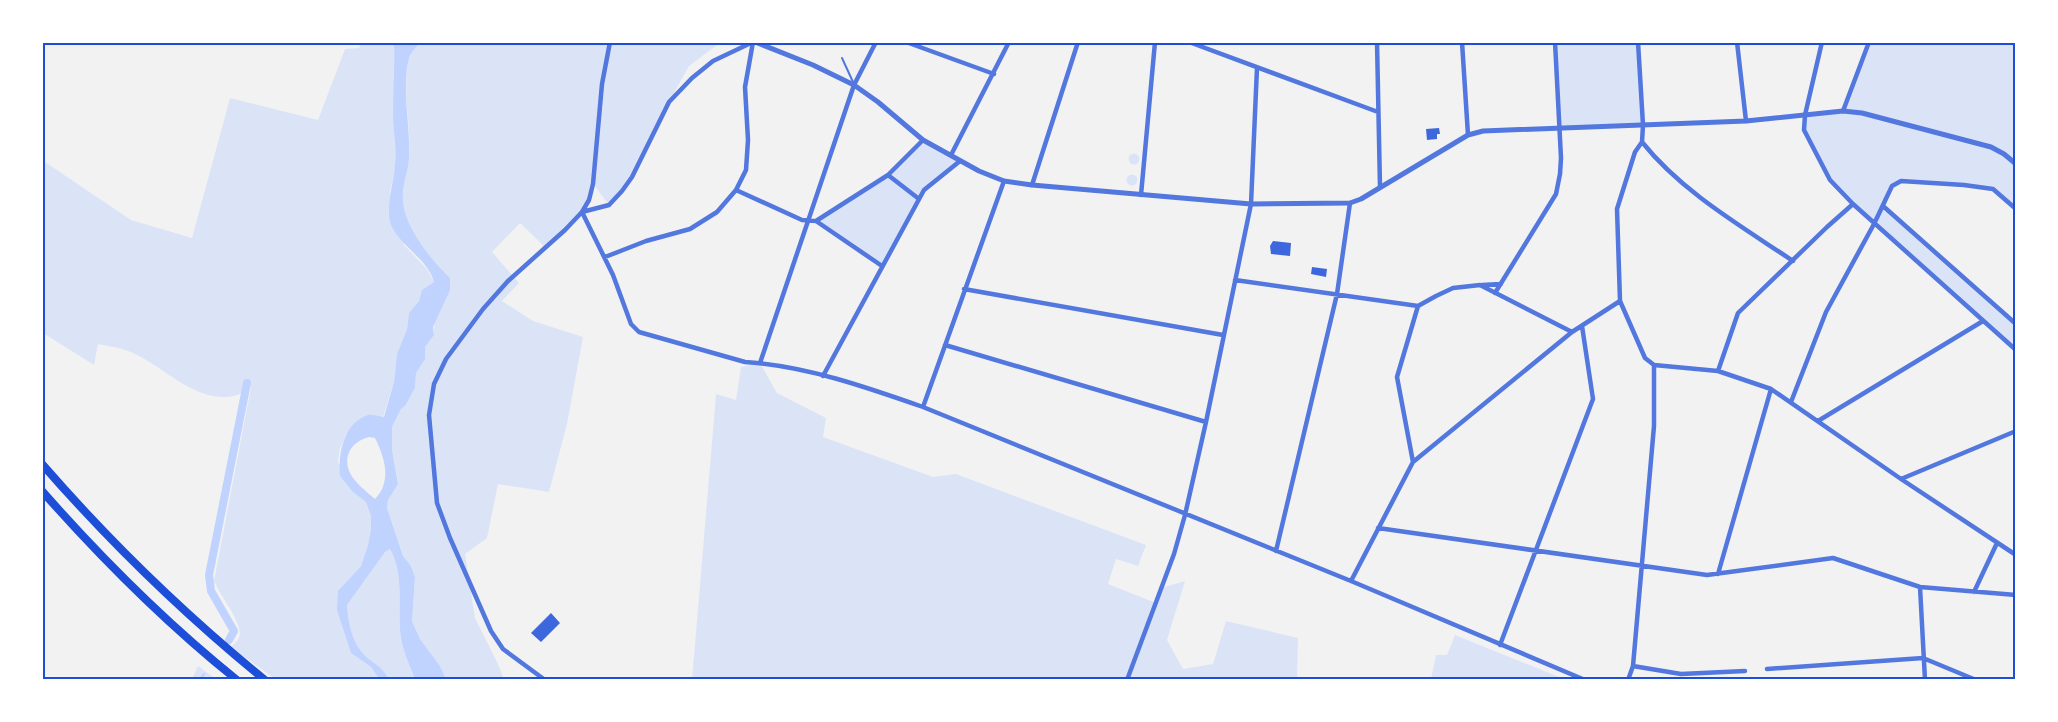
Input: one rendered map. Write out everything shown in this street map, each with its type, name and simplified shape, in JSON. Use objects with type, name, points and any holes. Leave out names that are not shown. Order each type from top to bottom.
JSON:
[{"type":"highway","points":[[42,464],[99,527],[156,584],[265,680]]},
{"type":"highway","points":[[42,491],[85,539],[156,609],[237,680]]},
{"type":"street","points":[[545,680],[503,649],[487,623],[450,538],[437,502],[429,415],[434,384],[451,352],[483,309],[508,281],[565,230],[582,212],[589,200],[593,184],[602,84],[610,42]]},
{"type":"street","points":[[582,212],[609,205],[622,191],[632,177],[669,102],[692,78],[713,61],[754,42],[813,65],[854,85],[878,102],[923,140],[960,160],[1004,181],[1032,185],[1252,204],[1350,203],[1361,199],[1468,135],[1483,131],[1746,121],[1843,111],[1862,113],[1991,147],[2004,154],[2016,164]]},
{"type":"street","points":[[605,258],[646,241],[690,229],[717,212],[736,190],[746,170],[748,140],[746,87],[754,42]]},
{"type":"street","points":[[760,363],[854,85],[876,42]]},
{"type":"street","points":[[906,42],[994,74]]},
{"type":"street","points":[[951,155],[1010,42]]},
{"type":"street","points":[[1032,185],[1078,42]]},
{"type":"street","points":[[1141,195],[1155,42]]},
{"type":"street","points":[[1189,42],[1378,112]]},
{"type":"street","points":[[1377,42],[1380,187]]},
{"type":"street","points":[[1462,42],[1468,135]]},
{"type":"street","points":[[1495,293],[1556,194],[1560,174],[1560,128],[1554,42]]},
{"type":"street","points":[[1638,42],[1643,125],[1642,142],[1635,152],[1617,209],[1620,301],[1645,358],[1654,365],[1718,371],[1771,389],[1901,479],[2016,555]]},
{"type":"street","points":[[1737,42],[1746,121]]},
{"type":"street","points":[[1822,42],[1805,115],[1804,130],[1830,180],[1874,224],[2016,350]]},
{"type":"street","points":[[1843,111],[1869,42]]},
{"type":"street","points":[[1127,680],[1174,554],[1185,515],[1206,422],[1252,204],[1257,68]]},
{"type":"street","points":[[736,190],[808,221],[816,221],[888,176],[923,140]]},
{"type":"street","points":[[1642,142],[1650,153],[1688,187],[1715,208],[1793,261]]},
{"type":"street","points":[[823,376],[924,190],[960,160]]},
{"type":"street","points":[[888,176],[919,199]]},
{"type":"street","points":[[923,407],[1004,181]]},
{"type":"street","points":[[1791,402],[1826,312],[1874,224],[1892,186],[1901,181],[1993,189],[2016,209]]},
{"type":"street","points":[[1276,552],[1337,294],[1350,203]]},
{"type":"street","points":[[1718,371],[1738,313],[1853,204]]},
{"type":"street","points":[[1883,206],[2016,324]]},
{"type":"street","points":[[582,212],[605,258],[631,324],[639,332],[745,362],[760,363],[823,376],[923,407],[1350,581],[1586,680]]},
{"type":"street","points":[[816,221],[882,266]]},
{"type":"street","points":[[1235,280],[1418,306],[1453,288],[1502,284]]},
{"type":"street","points":[[1480,285],[1572,332]]},
{"type":"street","points":[[964,289],[1224,335]]},
{"type":"street","points":[[1350,581],[1413,462],[1572,332],[1620,301]]},
{"type":"street","points":[[1413,462],[1397,377],[1418,306]]},
{"type":"street","points":[[1818,421],[1983,321]]},
{"type":"street","points":[[1500,645],[1593,399],[1582,326]]},
{"type":"street","points":[[945,345],[1206,422]]},
{"type":"street","points":[[1628,680],[1633,666],[1654,426],[1654,365]]},
{"type":"street","points":[[1718,574],[1771,389]]},
{"type":"street","points":[[1901,479],[2016,431]]},
{"type":"street","points":[[1378,528],[1707,575],[1833,558],[1920,587],[2016,595]]},
{"type":"street","points":[[1974,592],[1997,543]]},
{"type":"street","points":[[1920,587],[1925,680]]},
{"type":"street","points":[[1767,669],[1923,658],[1976,680]]},
{"type":"street","points":[[1633,666],[1681,674],[1746,671]]},
{"type":"lane","points":[[842,58],[854,85]]},
{"type":"shaded area","points":[[361,43],[394,43],[393,113],[396,164],[390,192],[404,245],[427,269],[434,282],[422,290],[419,301],[409,313],[407,329],[397,354],[394,382],[383,417],[346,434],[340,449],[338,462],[353,492],[366,502],[371,516],[368,545],[361,566],[347,581],[344,629],[351,653],[371,667],[379,679],[275,679],[231,647],[237,641],[240,632],[231,610],[214,581],[251,387],[234,396],[219,397],[204,394],[191,388],[152,363],[125,350],[98,344],[94,365],[43,333],[42,160],[131,220],[192,238],[230,98],[318,120],[345,49],[359,48]]},
{"type":"shaded area","points":[[418,43],[725,43],[717,45],[689,66],[632,177],[609,205],[594,185],[582,212],[546,248],[520,223],[492,252],[519,283],[502,301],[533,321],[583,337],[567,424],[549,492],[498,484],[487,538],[465,554],[475,618],[504,679],[446,679],[440,666],[420,639],[412,621],[415,577],[411,566],[403,556],[387,508],[388,500],[398,483],[392,450],[392,427],[415,388],[416,373],[425,359],[425,347],[434,335],[434,328],[447,294],[450,278],[417,238],[403,205],[403,191],[410,147],[406,94],[407,70],[410,56]]},
{"type":"shaded area","points":[[1555,43],[1638,43],[1643,125],[1560,128]]},
{"type":"shaded area","points":[[1869,43],[2015,43],[2015,209],[1993,189],[1901,181],[1892,186],[1883,206],[2015,324],[2015,350],[1874,224],[1830,180],[1804,130],[1805,115],[1843,111]]},
{"type":"shaded area","points":[[923,140],[960,161],[924,190],[882,266],[816,221],[888,175]]},
{"type":"shaded area","points":[[1134,153],[1140,159],[1134,165],[1128,159]]},
{"type":"shaded area","points":[[1132,174],[1138,180],[1132,186],[1126,180]]},
{"type":"shaded area","points":[[760,363],[777,393],[826,418],[823,437],[933,477],[956,474],[1146,545],[1138,566],[1116,559],[1108,584],[1156,603],[1161,588],[1185,581],[1167,640],[1183,669],[1213,664],[1226,621],[1298,638],[1297,679],[692,680],[716,394],[736,400],[741,367]]},
{"type":"shaded area","points":[[390,549],[399,579],[402,643],[415,679],[389,679],[357,646],[349,623],[347,605],[385,552]]},
{"type":"shaded area","points":[[1455,635],[1564,679],[1431,679],[1436,655],[1447,655]]},
{"type":"shaded area","points":[[198,666],[216,679],[192,679]]},
{"type":"water","points":[[394,43],[419,43],[410,55],[407,70],[406,94],[409,159],[403,191],[403,204],[417,238],[450,278],[450,290],[433,327],[434,335],[425,347],[425,359],[416,373],[415,388],[392,427],[392,450],[398,484],[388,500],[387,508],[403,556],[411,566],[415,577],[412,621],[420,639],[440,666],[446,679],[415,679],[402,643],[399,578],[390,549],[385,552],[347,605],[348,617],[355,641],[364,655],[382,670],[389,679],[379,679],[371,667],[351,653],[337,610],[338,591],[361,566],[371,529],[371,516],[366,502],[353,492],[340,476],[341,450],[348,432],[360,419],[368,415],[384,417],[394,382],[397,354],[407,329],[409,313],[419,301],[422,290],[434,282],[426,266],[395,233],[389,218],[389,203],[395,159],[393,115]],"holes":[[[375,438],[382,453],[385,469],[384,485],[375,499],[352,477],[347,461],[353,446],[363,439]]]},
{"type":"building","points":[[1439,128],[1440,134],[1437,134],[1437,139],[1427,140],[1426,129]]},
{"type":"building","points":[[1273,241],[1291,243],[1290,256],[1271,254],[1270,246]]},
{"type":"building","points":[[1312,267],[1327,269],[1326,277],[1311,274]]},
{"type":"building","points":[[551,613],[560,623],[541,642],[531,633]]},
{"type":"waterway","points":[[229,640],[234,631],[211,591],[209,575],[247,383]]},
{"type":"waterway","points":[[200,680],[204,674]]}]
